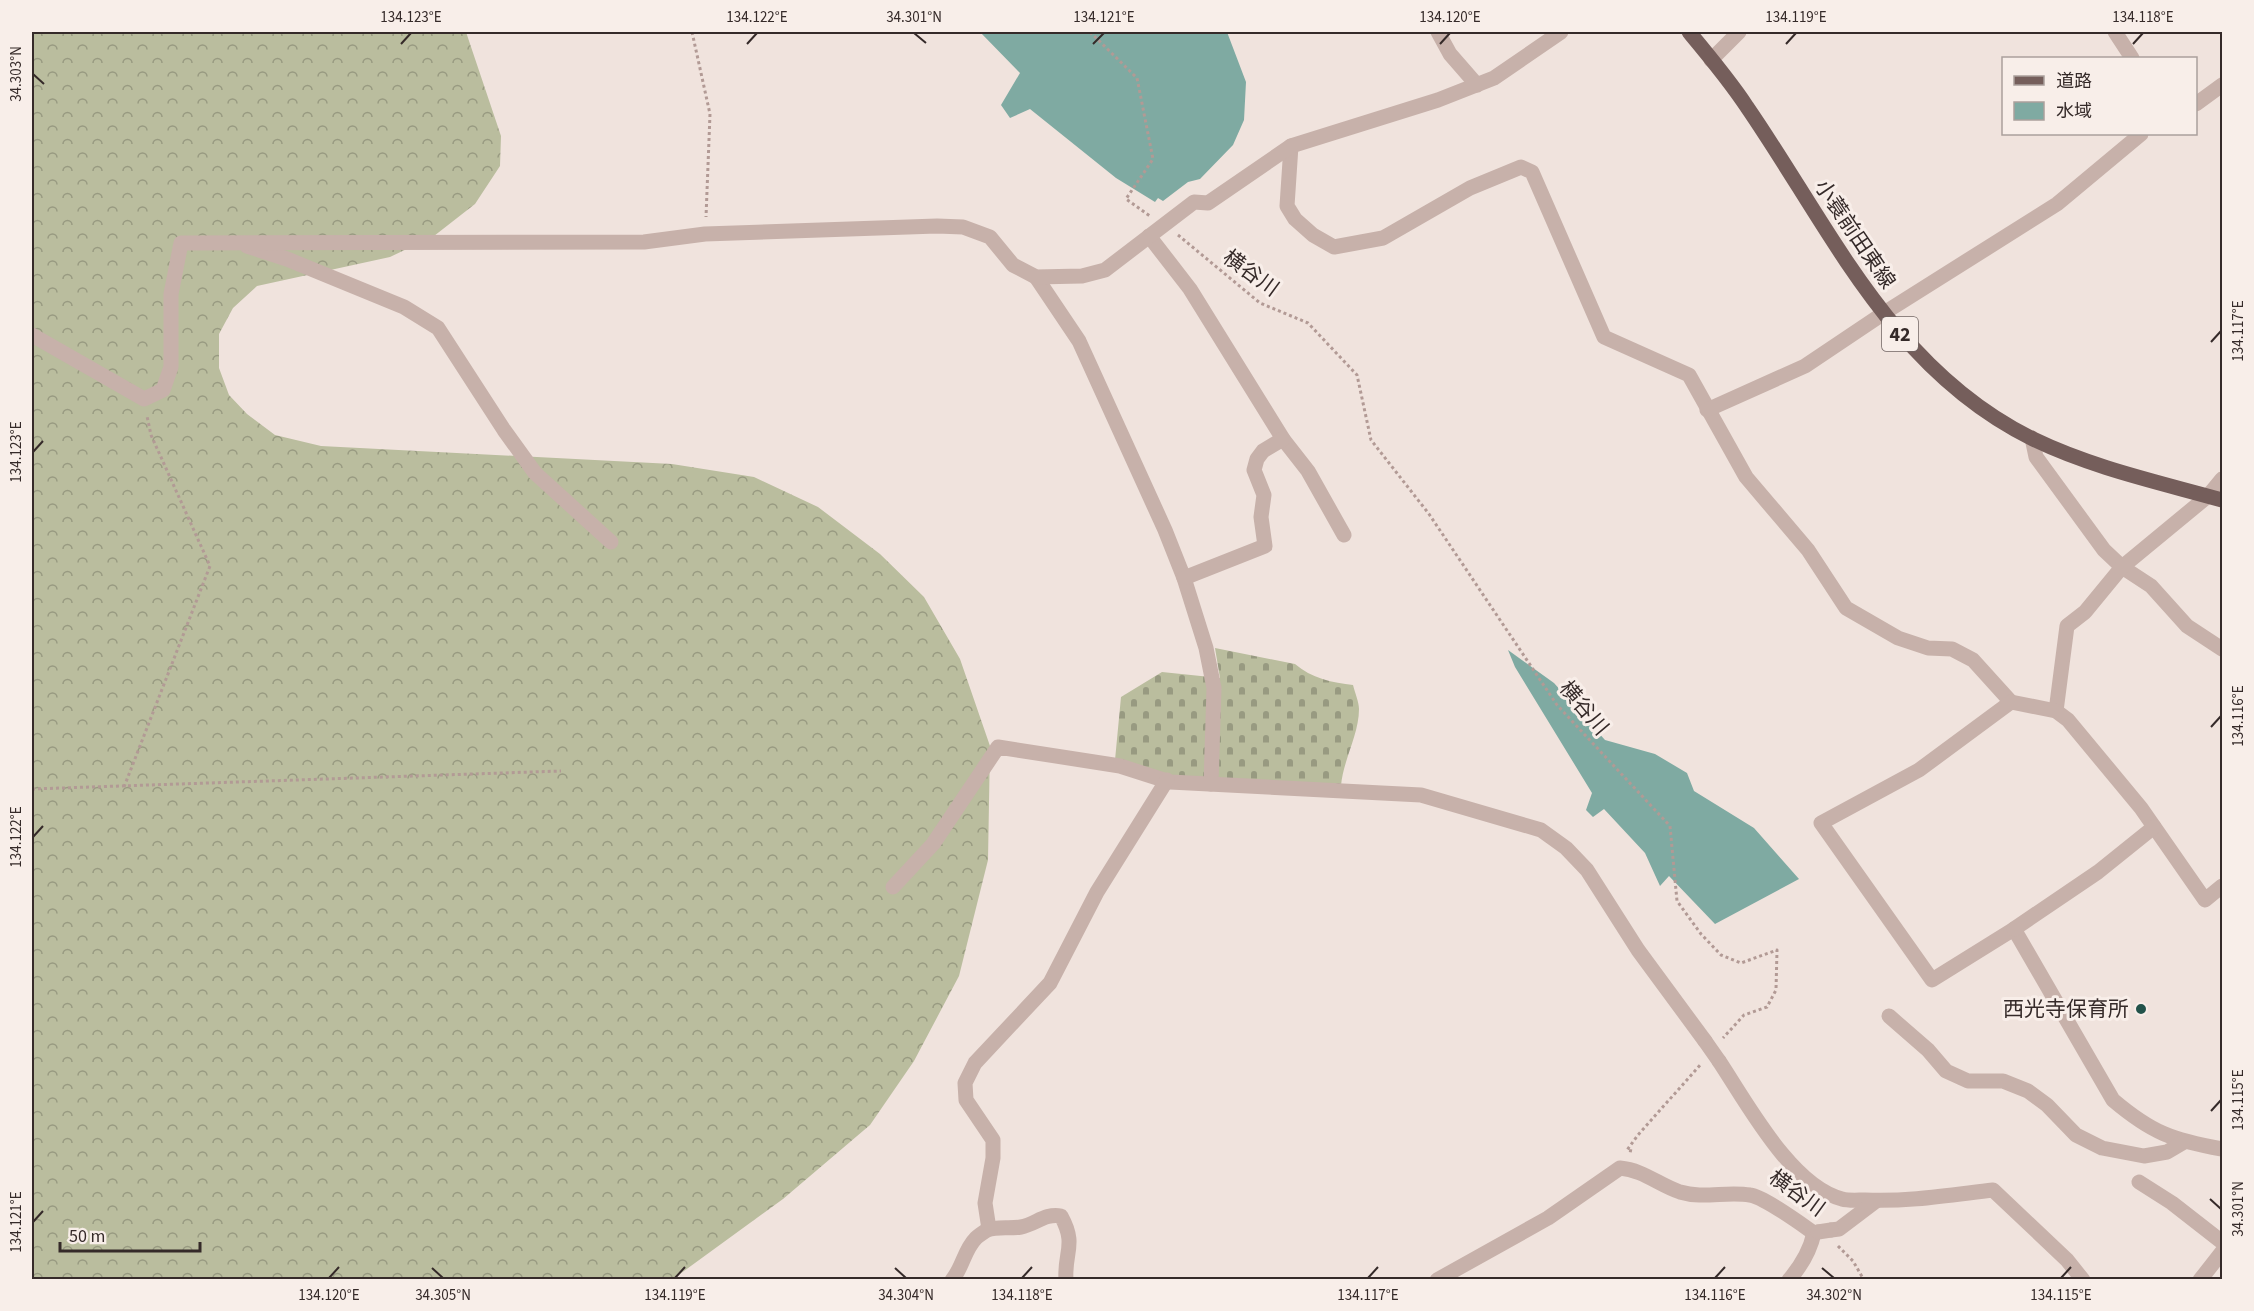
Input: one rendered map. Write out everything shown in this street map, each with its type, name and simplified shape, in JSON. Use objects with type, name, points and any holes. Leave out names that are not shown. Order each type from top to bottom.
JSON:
[{"type":"main road","name":"小蓑前田東線","points":[[1689,32],[1747,106],[1798,188],[1884,313],[1902,337],[1942,377],[1987,411],[2031,438],[2088,463],[2215,498]]},
{"type":"street","points":[[1438,32],[1450,54],[1477,85]]},
{"type":"street","points":[[1036,277],[1082,276],[1105,270],[1194,201],[1208,203],[1291,146],[1438,100],[1494,78],[1560,32]]},
{"type":"street","points":[[1712,60],[1739,32]]},
{"type":"street","points":[[2115,32],[2131,57]]},
{"type":"street","points":[[2197,103],[2223,85]]},
{"type":"street","points":[[1707,410],[1805,366],[1884,313],[2057,204],[2140,135]]},
{"type":"street","points":[[1291,146],[1287,206],[1295,219],[1313,235],[1334,247],[1383,238],[1470,188],[1521,167],[1532,172],[1604,337],[1689,375],[1746,477],[1808,550],[1846,608],[1898,638],[1928,648],[1952,649],[1973,660],[2011,702],[2056,711],[2075,729],[2141,808],[2205,900],[2223,886]]},
{"type":"street","points":[[32,335],[144,399],[163,390],[171,367],[171,294],[181,243],[644,242],[705,234],[925,226],[963,227],[990,237],[1013,265],[1036,277],[1079,341],[1165,530],[1184,578],[1206,648],[1215,688],[1211,784]]},
{"type":"street","points":[[1149,236],[1190,289],[1283,439],[1308,471],[1344,535]]},
{"type":"street","points":[[235,242],[287,259],[404,307],[438,328],[504,430],[535,473],[611,542]]},
{"type":"street","points":[[2031,438],[2036,457],[2104,550],[2122,567],[2151,586],[2187,626],[2223,649]]},
{"type":"street","points":[[1184,578],[1265,546],[1261,517],[1264,495],[1254,470],[1257,459],[1263,451],[1283,439]]},
{"type":"street","points":[[2056,711],[2067,626],[2085,612],[2122,567],[2215,498],[2223,479]]},
{"type":"street","points":[[2011,702],[1919,770],[1821,823],[1932,980],[2014,929],[2098,872],[2154,827]]},
{"type":"street","points":[[893,886],[933,844],[998,747],[1120,766],[1167,780],[1420,795],[1541,830],[1566,848],[1587,870],[1638,950],[1705,1041],[1712,1061],[1800,1174],[1817,1187],[1842,1199],[1898,1202],[1993,1190],[2067,1260],[2083,1280]]},
{"type":"street","points":[[989,1229],[985,1203],[993,1158],[993,1140],[966,1100],[965,1083],[975,1063],[1050,983],[1097,892],[1167,780]]},
{"type":"street","points":[[2014,929],[2113,1100],[2137,1121],[2158,1132],[2184,1142],[2223,1149]]},
{"type":"street","points":[[1889,1016],[1928,1050],[1946,1071],[1968,1081],[2003,1081],[2028,1091],[2076,1135],[2102,1148],[2144,1156],[2168,1152],[2184,1142]]},
{"type":"street","points":[[1437,1280],[1548,1218],[1620,1168],[1633,1169],[1680,1191],[1701,1195],[1732,1193],[1753,1195],[1821,1232],[1839,1229],[1876,1201]]},
{"type":"street","points":[[2139,1182],[2172,1203],[2223,1242]]},
{"type":"street","points":[[952,1280],[960,1271],[967,1250],[976,1238],[989,1229],[1019,1227],[1034,1223],[1051,1214],[1061,1216],[1069,1230],[1066,1280]]},
{"type":"street","points":[[1789,1280],[1821,1232]]},
{"type":"street","points":[[2207,1277],[2223,1252]]},
{"type":"path","points":[[692,32],[710,114],[705,234]]},
{"type":"path","name":"横谷川","points":[[1090,32],[1137,78],[1153,159],[1126,200],[1175,232],[1260,303],[1308,323],[1357,375],[1371,440],[1429,514],[1557,705],[1670,826],[1677,901],[1701,934],[1721,955],[1742,963],[1777,950],[1776,990],[1767,1007],[1744,1015],[1722,1040]]},
{"type":"path","points":[[124,786],[210,566],[151,435],[144,399]]},
{"type":"path","points":[[32,789],[561,771]]},
{"type":"path","points":[[1638,1153],[1627,1150],[1638,1135],[1712,1061]]},
{"type":"path","points":[[1838,1245],[1853,1262],[1864,1280]]},
{"type":"green space","points":[[32,32],[466,32],[501,136],[500,166],[475,204],[434,236],[390,257],[257,286],[233,308],[219,334],[219,368],[229,395],[247,414],[275,435],[321,446],[672,464],[754,477],[818,507],[880,554],[924,597],[960,659],[990,746],[988,860],[959,976],[914,1061],[870,1125],[783,1199],[673,1279],[32,1279]]},
{"type":"green space","points":[[1215,648],[1295,664],[1322,679],[1353,685],[1359,706],[1358,719],[1341,786],[1170,775],[1115,760],[1121,697],[1162,672],[1220,678]]},
{"type":"water","points":[[980,32],[1227,32],[1246,82],[1244,120],[1233,145],[1200,179],[1188,182],[1163,201],[1158,198],[1155,202],[1116,178],[1030,109],[1010,118],[1001,105],[1020,73]]},
{"type":"water","points":[[1508,650],[1554,683],[1605,740],[1655,754],[1687,773],[1694,791],[1754,828],[1799,879],[1715,924],[1669,876],[1660,886],[1645,853],[1604,809],[1593,817],[1586,810],[1592,793],[1515,667]]},
{"type":"place","name":"西光寺保育所","points":[[2141,1009]]}]
